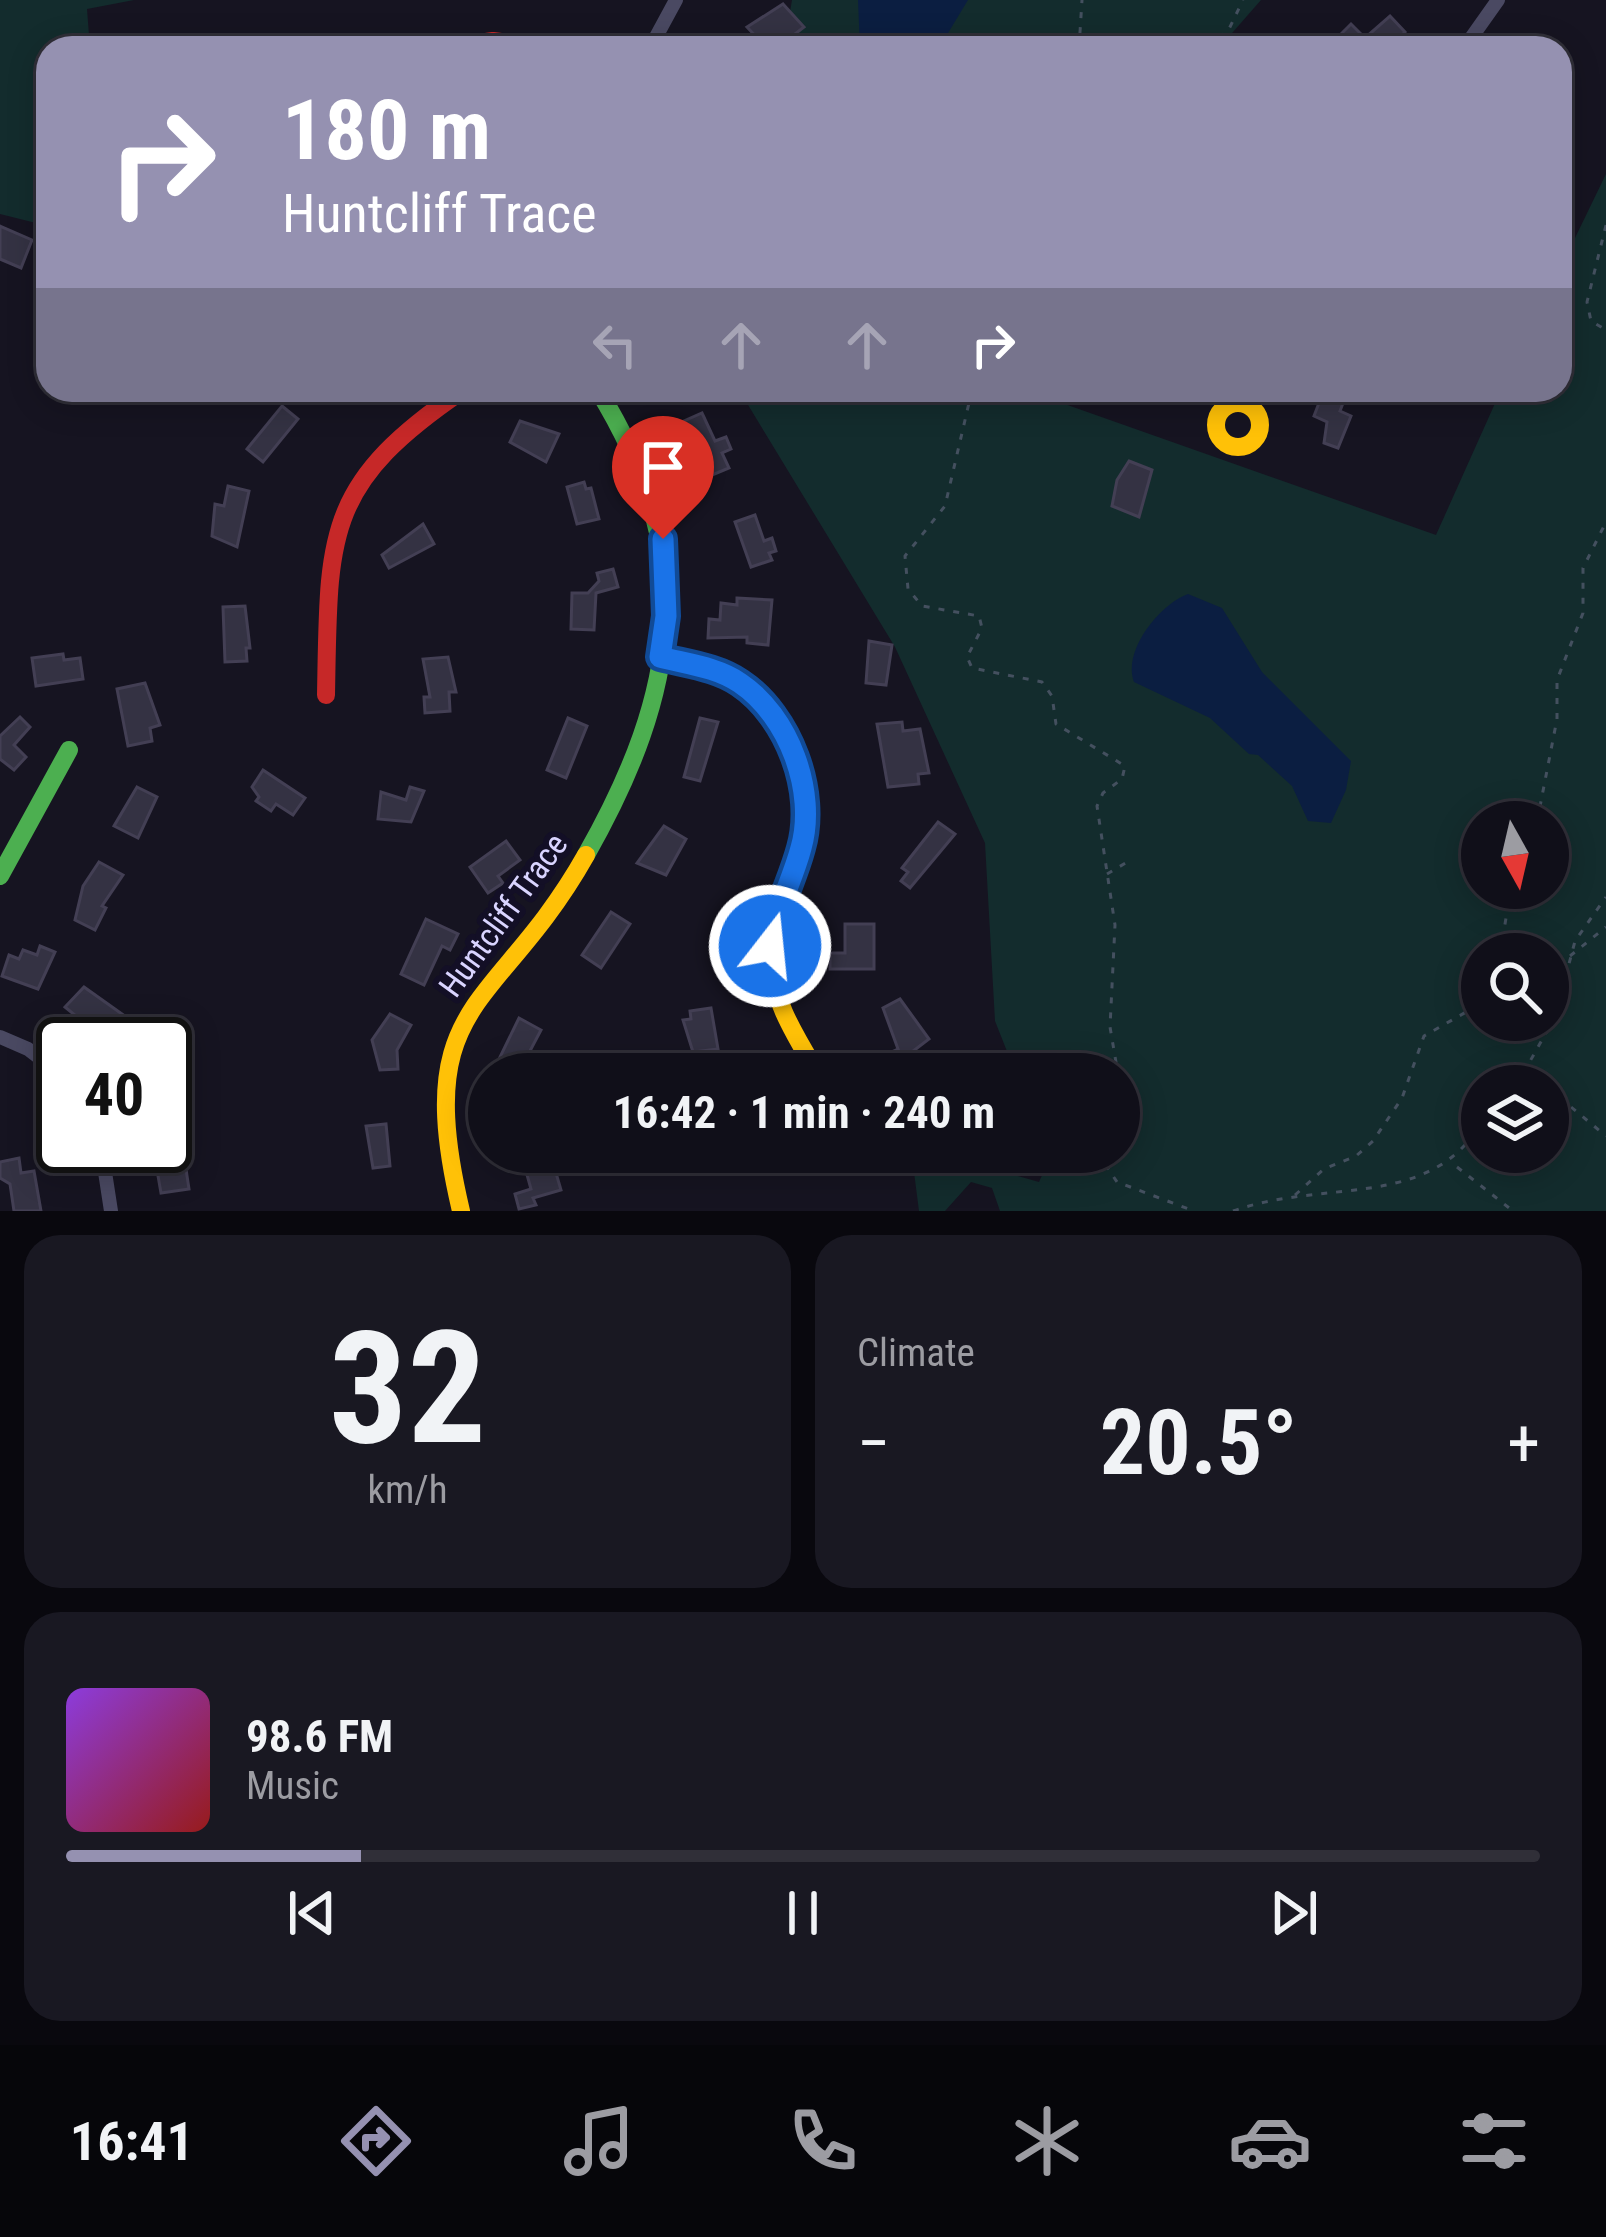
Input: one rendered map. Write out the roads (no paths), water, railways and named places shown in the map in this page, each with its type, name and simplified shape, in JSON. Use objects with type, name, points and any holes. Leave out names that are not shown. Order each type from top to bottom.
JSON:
[{"type":"street","points":[[656,36],[676,0]]},
{"type":"street","points":[[1472,36],[1498,0]]},
{"type":"street","points":[[326,695],[328,568],[346,498],[387,442],[445,402]]},
{"type":"street","name":"Huntcliff Trace","points":[[461,1211],[442,1120],[454,1042],[477,996],[550,909],[598,835],[635,751],[660,657],[667,578],[654,502],[629,441],[605,402]]},
{"type":"street","points":[[660,657],[716,670],[742,684],[772,718],[792,753],[806,795],[802,845],[773,920],[770,970],[784,1016],[806,1053]]},
{"type":"street","points":[[0,876],[69,750]]},
{"type":"street","points":[[0,1037],[36,1054]]},
{"type":"street","points":[[105,1173],[111,1211]]},
{"type":"water","points":[[858,0],[968,0],[946,36],[860,36]]},
{"type":"water","points":[[1188,594],[1222,608],[1262,672],[1351,761],[1346,790],[1331,823],[1308,821],[1292,786],[1210,718],[1134,682],[1138,643],[1155,618]]}]
